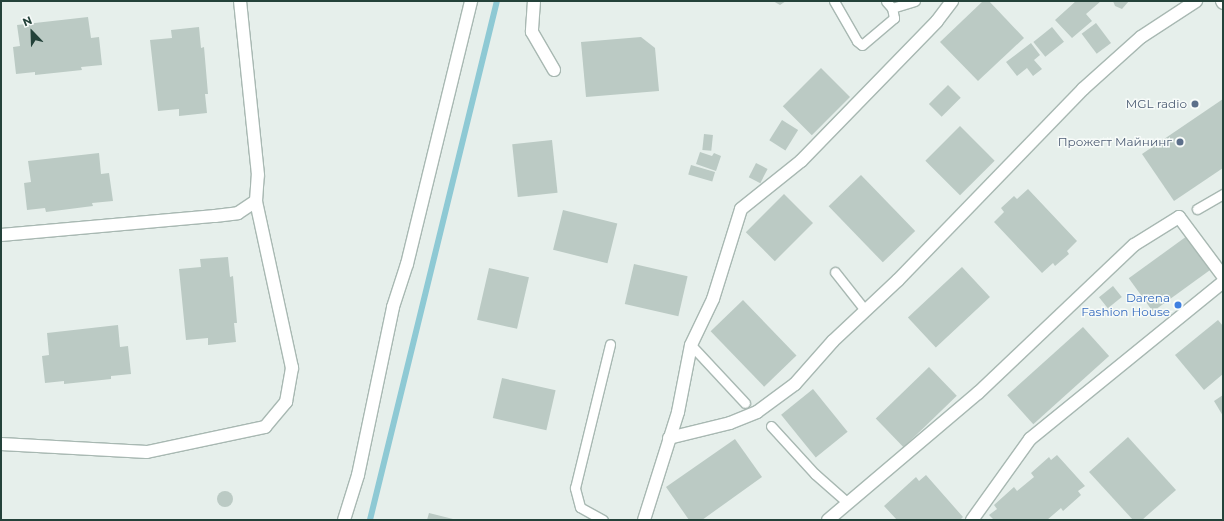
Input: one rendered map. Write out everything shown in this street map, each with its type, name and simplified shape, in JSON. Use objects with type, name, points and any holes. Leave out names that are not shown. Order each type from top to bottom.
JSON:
[{"type":"street","points":[[1,444],[147,452],[265,427],[286,402],[292,368],[256,201],[258,175],[240,1]]},
{"type":"street","points":[[344,520],[358,475],[393,307],[407,264],[471,1]]},
{"type":"street","points":[[534,1],[532,32],[554,70]]},
{"type":"street","points":[[669,438],[713,429],[756,412],[795,384],[865,310],[1093,80],[1141,38],[1196,1]]},
{"type":"street","points":[[644,520],[678,412],[691,345],[713,299],[741,209],[801,161],[937,21],[949,2]]},
{"type":"street","points":[[1,235],[238,213],[256,201]]},
{"type":"street","points":[[828,520],[978,393],[1134,245],[1172,221],[1179,217],[1223,276]]},
{"type":"street","points":[[972,520],[1030,439],[1223,282]]},
{"type":"lane","points":[[834,1],[857,41],[862,45],[892,23],[894,18],[889,4],[915,1]]},
{"type":"lane","points":[[1197,209],[1223,194]]},
{"type":"lane","points":[[835,272],[865,310]]},
{"type":"lane","points":[[603,520],[580,507],[575,488],[610,344]]},
{"type":"lane","points":[[691,345],[745,403]]},
{"type":"lane","points":[[771,426],[815,474],[848,503]]},
{"type":"building","points":[[773,1],[786,1],[780,5]]},
{"type":"building","points":[[983,1],[989,1],[1024,38],[978,81],[940,42]]},
{"type":"building","points":[[1076,1],[1101,1],[1086,14],[1092,21],[1072,38],[1055,20]]},
{"type":"building","points":[[1113,1],[1129,1],[1122,9],[1115,6]]},
{"type":"building","points":[[88,17],[91,38],[99,37],[102,65],[81,67],[82,70],[35,75],[35,72],[16,74],[13,47],[20,46],[17,25]]},
{"type":"building","points":[[1096,23],[1111,43],[1097,54],[1082,34]]},
{"type":"building","points":[[199,27],[201,48],[204,47],[208,94],[205,94],[207,113],[179,116],[179,109],[158,111],[150,40],[172,38],[171,30]]},
{"type":"building","points":[[1052,27],[1064,42],[1045,57],[1033,42]]},
{"type":"building","points":[[641,37],[655,48],[659,91],[586,97],[581,42]]},
{"type":"building","points":[[1031,43],[1040,55],[1034,60],[1042,69],[1033,76],[1027,68],[1017,76],[1006,62]]},
{"type":"building","points":[[821,68],[850,97],[812,135],[783,106]]},
{"type":"building","points":[[948,85],[961,98],[942,117],[929,104]]},
{"type":"building","points":[[1223,99],[1223,168],[1174,201],[1142,154]]},
{"type":"building","points":[[782,120],[798,130],[785,150],[769,140]]},
{"type":"building","points":[[960,126],[995,161],[960,195],[925,161]]},
{"type":"building","points":[[704,134],[713,135],[711,151],[702,150]]},
{"type":"building","points":[[552,140],[558,193],[518,197],[512,144]]},
{"type":"building","points":[[700,152],[712,156],[714,153],[721,156],[716,171],[696,164]]},
{"type":"building","points":[[99,153],[101,174],[109,173],[113,201],[92,203],[93,206],[46,212],[45,208],[27,210],[24,183],[31,182],[28,161]]},
{"type":"building","points":[[756,163],[768,169],[760,183],[749,177]]},
{"type":"building","points":[[691,165],[715,172],[712,182],[688,175]]},
{"type":"building","points":[[861,175],[915,231],[883,262],[829,206]]},
{"type":"building","points":[[1028,189],[1077,241],[1067,251],[1069,254],[1055,266],[1053,263],[1042,273],[994,222],[1004,212],[1001,208],[1014,196],[1017,199]]},
{"type":"building","points":[[784,194],[813,223],[775,261],[746,232]]},
{"type":"building","points":[[563,210],[617,224],[607,263],[553,250]]},
{"type":"building","points":[[1187,236],[1211,269],[1153,311],[1129,278]]},
{"type":"building","points":[[228,257],[230,277],[233,276],[237,323],[234,323],[236,342],[208,345],[208,338],[186,340],[179,269],[201,267],[200,259]]},
{"type":"building","points":[[634,264],[688,276],[678,316],[625,304]]},
{"type":"building","points":[[962,267],[990,297],[936,347],[908,317]]},
{"type":"building","points":[[489,268],[529,277],[517,329],[477,320]]},
{"type":"building","points":[[1113,286],[1122,297],[1108,308],[1099,297]]},
{"type":"building","points":[[743,300],[796,355],[764,387],[711,331]]},
{"type":"building","points":[[1218,320],[1223,326],[1223,374],[1204,390],[1175,355]]},
{"type":"building","points":[[118,325],[120,347],[128,346],[131,374],[111,376],[111,379],[64,384],[64,381],[45,383],[42,356],[49,355],[47,333]]},
{"type":"building","points":[[1083,327],[1109,356],[1033,424],[1007,395]]},
{"type":"building","points":[[929,367],[957,396],[904,447],[876,418]]},
{"type":"building","points":[[502,378],[556,390],[546,430],[493,418]]},
{"type":"building","points":[[813,389],[848,432],[816,458],[781,415]]},
{"type":"building","points":[[1223,395],[1223,416],[1214,401]]},
{"type":"building","points":[[1128,437],[1176,490],[1142,520],[1133,520],[1089,472]]},
{"type":"building","points":[[735,439],[762,477],[702,520],[689,520],[666,487]]},
{"type":"building","points":[[1057,455],[1085,486],[1078,491],[1081,495],[1063,511],[1061,508],[1047,520],[994,520],[989,515],[997,509],[994,505],[1014,487],[1017,491],[1034,477],[1031,473],[1049,457],[1051,460]]},
{"type":"building","points":[[926,475],[963,517],[960,520],[897,520],[884,506],[916,477],[919,481]]},
{"type":"building","points":[[225,491],[231,493],[233,499],[231,505],[225,507],[219,505],[217,499],[219,493]]},
{"type":"building","points":[[429,513],[453,519],[453,520],[427,520]]},
{"type":"waterway","points":[[370,520],[497,1]]},
{"type":"place","name":"MGL radio","points":[[1195,104]]},
{"type":"place","name":"Прожегт Майнинг","points":[[1180,142]]},
{"type":"place","name":"Darena Fashion House","points":[[1178,305]]}]
